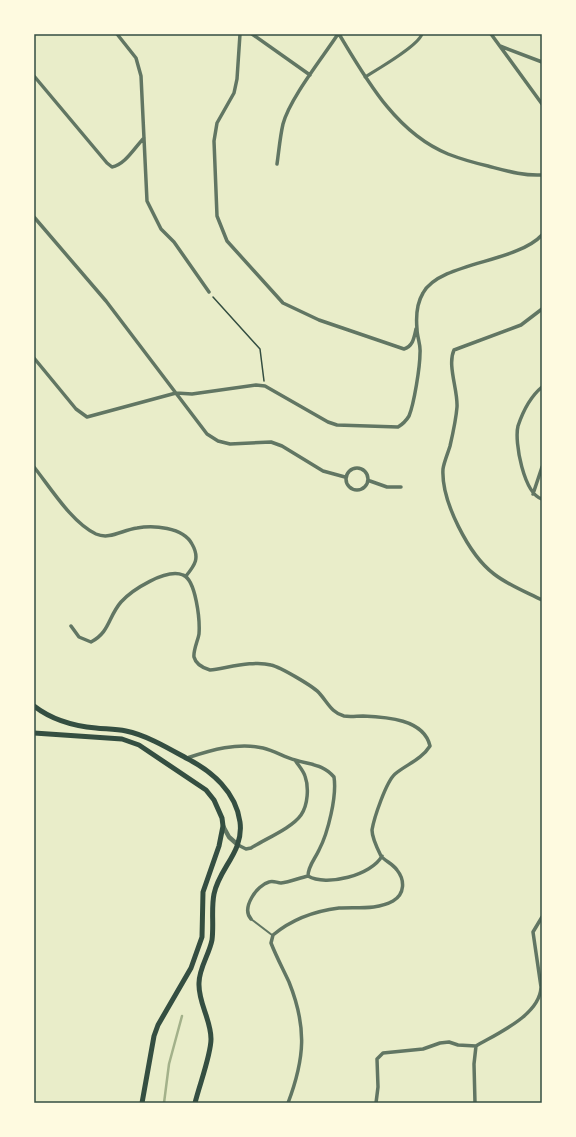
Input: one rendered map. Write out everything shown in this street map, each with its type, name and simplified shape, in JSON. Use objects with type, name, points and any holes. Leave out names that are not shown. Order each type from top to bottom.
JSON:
[{"type":"main road","points":[[34,706],[60,721],[72,725],[126,731],[145,737],[187,758],[225,787],[239,817],[241,832],[238,845],[234,856],[219,879],[214,895],[212,938],[199,982],[200,1002],[209,1025],[211,1040],[195,1103]]},
{"type":"main road","points":[[34,733],[122,739],[139,745],[199,784],[214,800],[219,810],[223,826],[219,846],[203,892],[202,937],[191,968],[158,1025],[154,1036],[142,1103]]},
{"type":"street","points":[[117,34],[136,58],[142,76],[147,200],[150,209],[161,230],[174,242],[209,292]]},
{"type":"street","points":[[240,34],[235,86],[217,123],[214,141],[217,216],[227,241],[274,295],[293,309],[319,320],[404,349],[409,347],[417,328]]},
{"type":"street","points":[[252,34],[310,75]]},
{"type":"street","points":[[277,164],[284,123],[288,113],[310,75],[339,34],[365,77],[385,106],[414,133],[429,144],[447,154],[478,164],[527,176],[542,175]]},
{"type":"street","points":[[365,77],[400,56],[405,49],[415,44],[422,34]]},
{"type":"street","points":[[491,34],[498,46],[542,104]]},
{"type":"street","points":[[498,46],[542,62]]},
{"type":"street","points":[[34,76],[73,125],[106,163],[112,167],[118,166],[123,162],[144,138]]},
{"type":"street","points":[[34,217],[106,301],[207,434],[218,441],[230,444],[270,442],[282,446],[323,471],[345,476]]},
{"type":"street","points":[[34,358],[76,409],[87,417],[176,393],[192,394],[246,385],[265,386],[328,422],[337,425],[398,427],[404,423],[411,410],[420,352],[417,328],[419,303],[423,292],[432,283],[444,275],[518,250],[542,235]]},
{"type":"street","points":[[542,309],[521,325],[454,350],[451,362],[457,390],[457,407],[453,434],[443,468],[444,482],[450,507],[463,535],[474,553],[492,572],[503,580],[542,600]]},
{"type":"street","points":[[542,387],[534,394],[525,408],[518,428],[517,442],[528,485],[533,494],[542,499]]},
{"type":"street","points":[[34,467],[71,514],[95,534],[104,536],[137,528],[153,527],[169,529],[188,537],[197,554],[196,562],[186,576]]},
{"type":"street","points":[[533,494],[542,467]]},
{"type":"street","points":[[345,476],[354,468],[360,469],[369,475],[370,481]]},
{"type":"street","points":[[345,476],[350,488],[357,491],[364,488],[370,481]]},
{"type":"street","points":[[370,481],[386,487],[402,487]]},
{"type":"street","points":[[71,626],[79,637],[91,642],[101,637],[117,607],[130,593],[157,578],[172,574],[186,576],[192,588],[200,624],[194,656],[196,662],[202,667],[210,670],[262,663],[271,665],[320,693],[335,712],[345,716],[384,717],[405,722],[425,733],[430,746],[423,756],[394,775],[385,788],[372,830],[382,856],[397,870],[403,881],[402,891],[394,901],[370,907],[339,908],[322,911],[288,923],[273,935],[271,943],[296,1001],[301,1023],[303,1046],[288,1103]]},
{"type":"street","points":[[187,758],[208,751],[244,745],[264,748],[295,760],[318,765],[327,769],[334,777],[334,796],[325,838],[309,868],[308,876]]},
{"type":"street","points":[[223,826],[229,837],[238,845],[246,849],[251,848],[292,823],[301,815],[308,796],[305,775],[295,760]]},
{"type":"street","points":[[251,918],[248,915],[247,909],[263,884],[270,881],[280,883],[308,876],[316,880],[352,877],[379,862],[382,856]]},
{"type":"street","points":[[376,1103],[378,1087],[377,1059],[383,1053],[423,1049],[440,1043],[449,1042],[458,1045],[476,1046],[496,1036],[533,1009],[538,1002],[541,987],[533,932],[542,917]]},
{"type":"street","points":[[475,1103],[474,1064],[476,1046]]},
{"type":"lane","points":[[251,918],[273,935]]},
{"type":"path","points":[[209,292],[260,349],[265,386]]},
{"type":"waterway","points":[[164,1103],[169,1064],[182,1016]]}]
